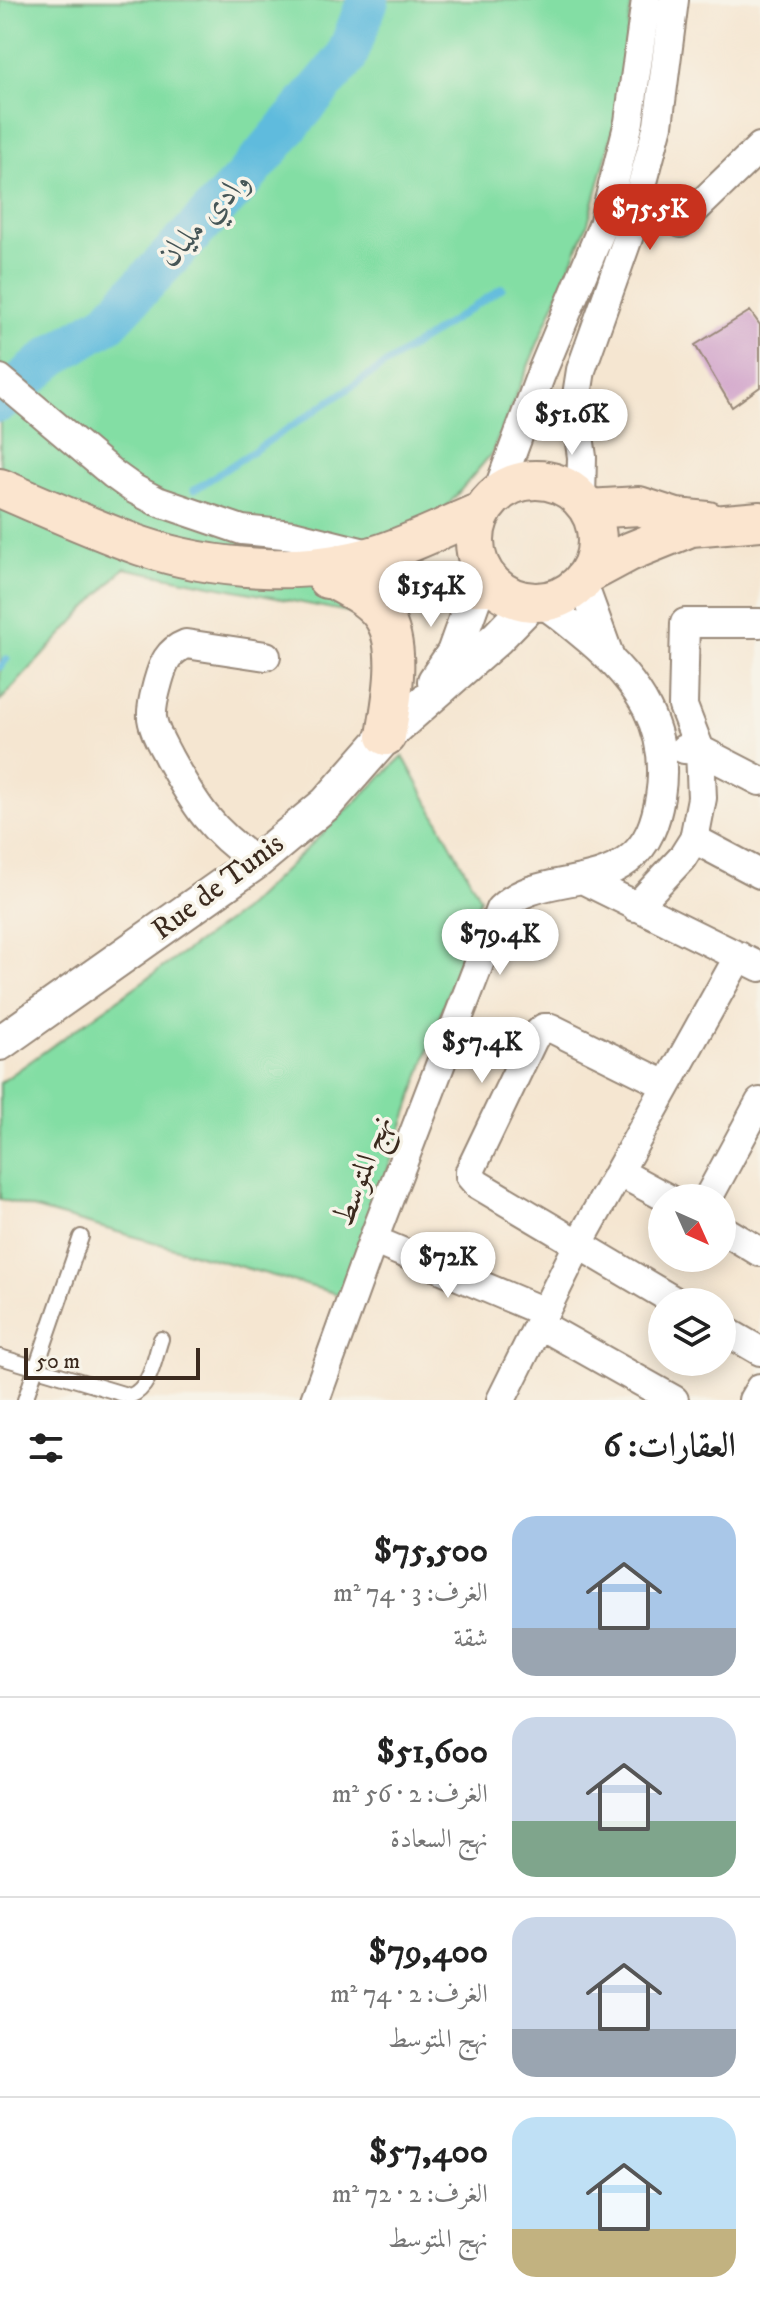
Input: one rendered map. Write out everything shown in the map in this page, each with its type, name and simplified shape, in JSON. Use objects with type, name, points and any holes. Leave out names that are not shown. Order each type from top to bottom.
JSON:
[{"type":"main road","points":[[0,488],[144,546],[217,563],[270,569],[376,555],[490,503],[512,485],[548,481],[566,488],[584,504],[595,525],[595,559],[585,578]]},
{"type":"main road","points":[[485,582],[475,544],[476,529],[490,503]]},
{"type":"main road","points":[[584,504],[639,506],[676,518],[744,522]]},
{"type":"main road","points":[[270,569],[293,578],[485,582],[512,598],[536,602],[563,596],[585,578],[629,552],[691,527],[744,522]]},
{"type":"main road","points":[[332,579],[365,598],[384,618],[390,636],[395,682],[386,736]]},
{"type":"street","points":[[490,503],[603,225],[629,122],[646,0]]},
{"type":"street","points":[[584,504],[575,408],[581,370],[629,235],[658,125],[674,0]]},
{"type":"street","points":[[681,223],[760,147]]},
{"type":"street","points":[[0,379],[113,474],[157,501],[242,530],[293,535],[376,555]]},
{"type":"street","points":[[585,578],[609,655]]},
{"type":"street","points":[[416,707],[454,653],[485,582]]},
{"type":"street","points":[[416,707],[536,602],[562,615],[609,655]]},
{"type":"street","points":[[636,907],[682,858],[694,839],[702,798],[700,750],[683,706],[685,623],[760,623]]},
{"type":"street","points":[[256,862],[207,822],[157,733],[152,722],[152,705],[162,668],[174,649],[186,644],[266,656]]},
{"type":"street","name":"نهج المتوسط","points":[[315,1400],[500,909],[528,890],[607,873],[630,859],[647,840],[657,819],[663,759],[653,718],[641,695],[609,655]]},
{"type":"street","name":"Rue de Tunis","points":[[0,1043],[256,862],[327,803],[416,707]]},
{"type":"street","points":[[660,749],[700,750],[760,781]]},
{"type":"street","points":[[694,839],[760,874]]},
{"type":"street","points":[[501,1400],[578,1245],[666,1085],[749,962],[584,880]]},
{"type":"street","points":[[652,1288],[477,1184],[470,1176],[472,1164],[534,1037],[544,1028],[551,1028],[666,1085]]},
{"type":"street","points":[[716,1184],[760,1102]]},
{"type":"street","points":[[619,1172],[648,1188]]},
{"type":"street","points":[[736,1237],[760,1252]]},
{"type":"street","points":[[373,1240],[541,1318],[674,1400]]},
{"type":"street","points":[[736,1337],[760,1351]]},
{"type":"street","points":[[753,1400],[760,1388]]},
{"type":"lane","points":[[25,1400],[81,1237]]},
{"type":"lane","points":[[0,1357],[130,1396],[145,1385],[161,1339]]},
{"type":"green space","points":[[0,0],[632,0],[616,120],[588,223],[492,453],[353,613],[124,568],[0,701]]},
{"type":"green space","points":[[403,756],[480,898],[345,1296],[0,1199],[0,1083],[242,911]]},
{"type":"building","points":[[750,311],[760,325],[760,387],[732,407],[695,345]]},
{"type":"waterway","name":"وادي مليان","points":[[0,401],[53,356],[108,322],[242,181],[346,58],[368,0]]},
{"type":"waterway","points":[[194,490],[502,288]]},
{"type":"waterway","points":[[0,667],[7,659]]}]
